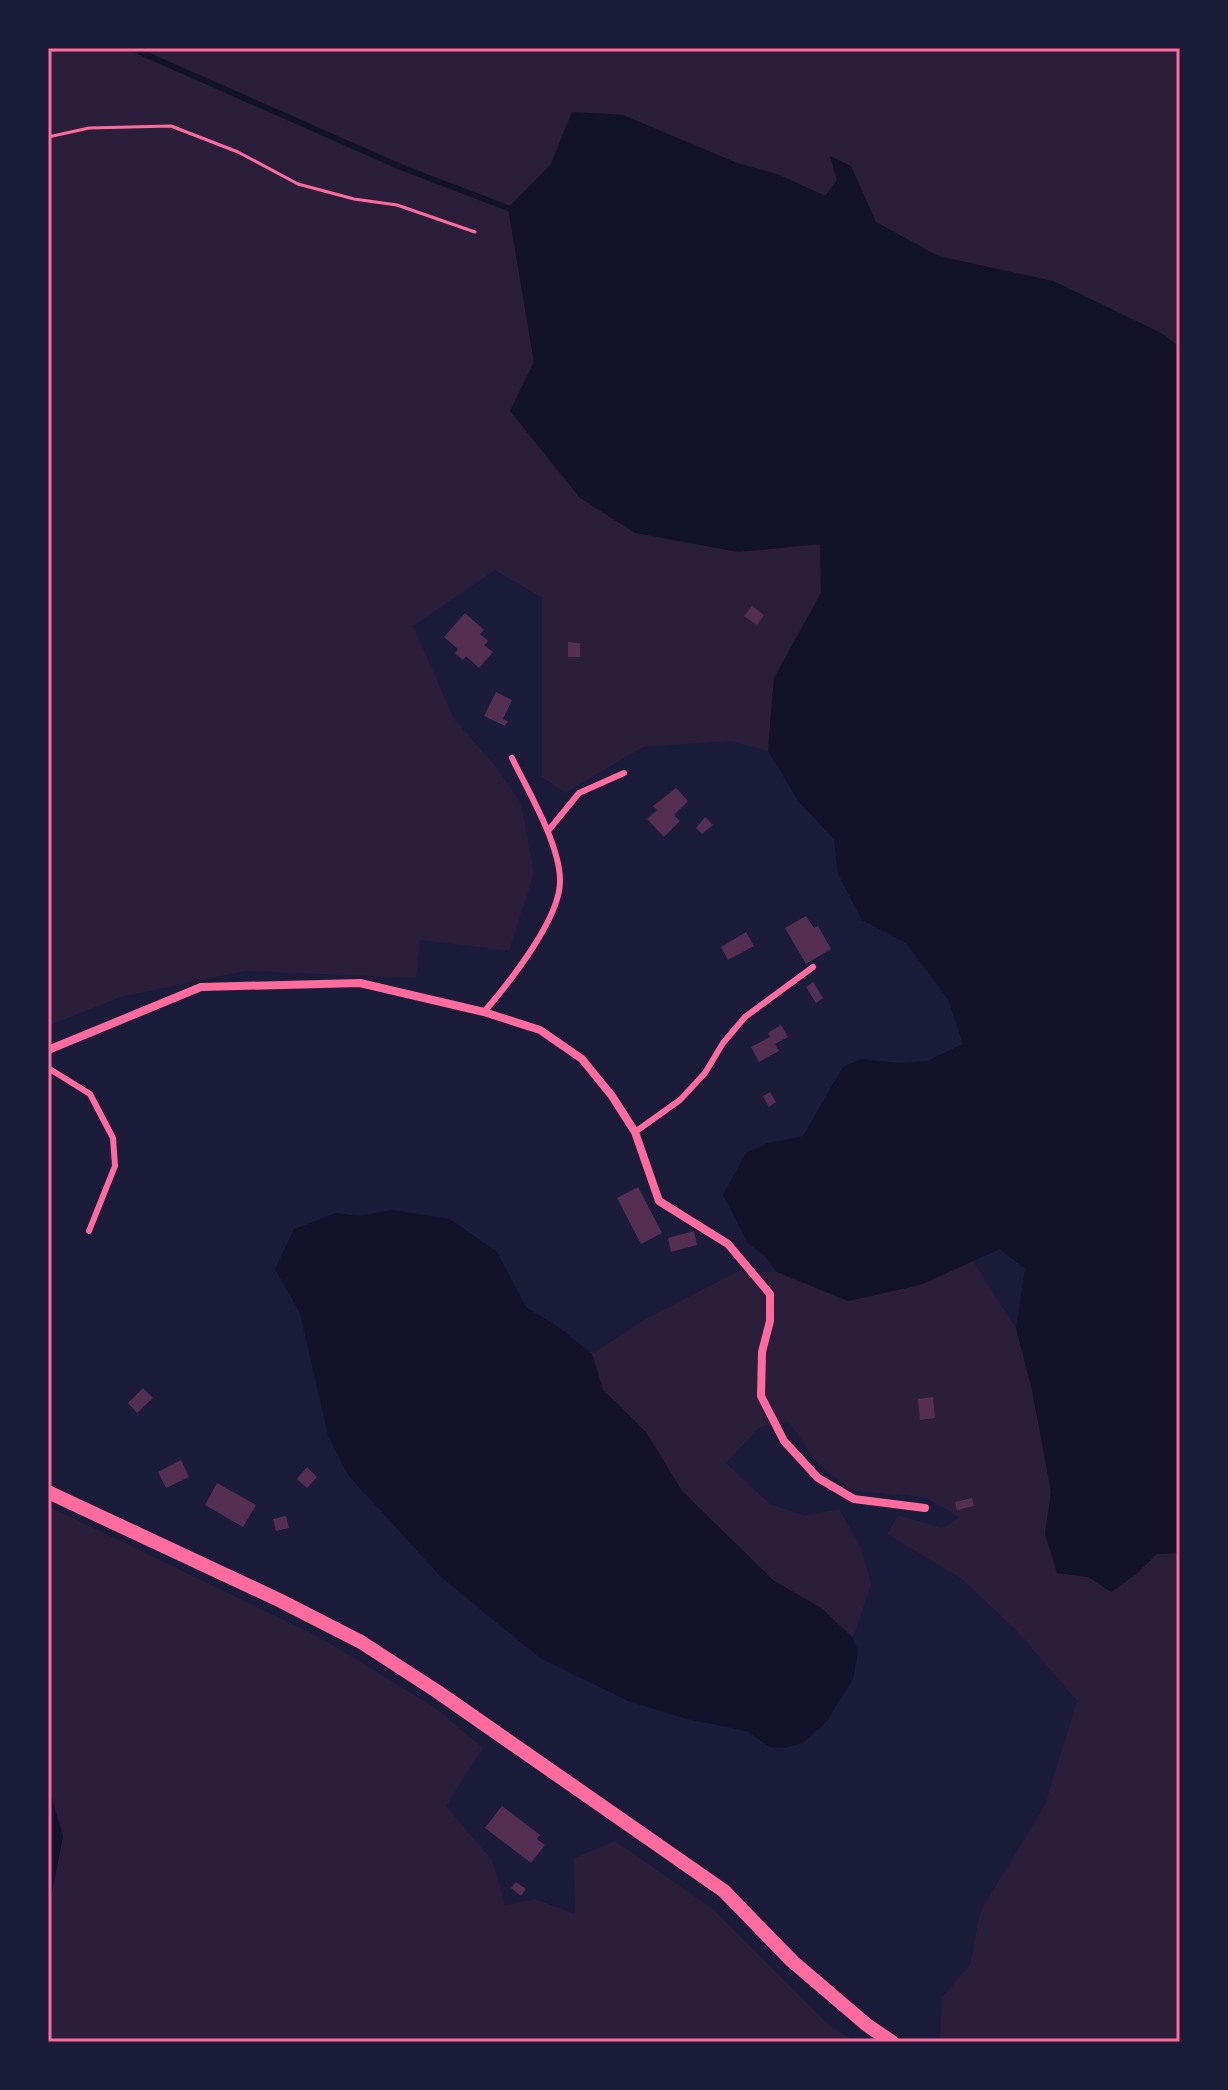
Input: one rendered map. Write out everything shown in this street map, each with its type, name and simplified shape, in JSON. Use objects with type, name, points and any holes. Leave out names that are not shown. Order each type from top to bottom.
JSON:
[{"type":"street","points":[[48,1050],[201,987],[360,983],[484,1012],[540,1030],[582,1059],[612,1096],[635,1132],[659,1201],[728,1244],[770,1294],[770,1321],[762,1352],[761,1396],[784,1441],[818,1478],[854,1499],[925,1508]]},
{"type":"street","points":[[48,1492],[279,1600],[361,1642],[438,1692],[724,1891],[792,1961],[867,2025],[892,2042]]},
{"type":"lane","points":[[484,1012],[511,981],[553,912],[560,880],[548,831],[512,758]]},
{"type":"lane","points":[[548,831],[579,793],[624,773]]},
{"type":"lane","points":[[635,1132],[680,1100],[705,1073],[723,1043],[745,1017],[813,967]]},
{"type":"lane","points":[[48,1068],[90,1094],[113,1138],[115,1166],[89,1231]]},
{"type":"path","points":[[48,137],[89,128],[171,126],[238,152],[298,184],[354,199],[397,205],[475,232]]},
{"type":"shaded area","points":[[48,48],[1180,48],[1180,347],[1161,333],[1053,281],[938,256],[876,222],[862,195],[831,157],[837,180],[826,196],[623,115],[572,112],[551,164],[508,208],[534,362],[510,411],[738,552],[820,544],[821,593],[774,678],[768,751],[731,741],[643,747],[565,793],[542,777],[542,598],[495,570],[413,626],[454,719],[497,768],[521,803],[534,873],[509,951],[420,940],[416,978],[245,971],[121,997],[48,1026]]},
{"type":"shaded area","points":[[572,112],[623,115],[737,163],[777,174],[825,196],[837,180],[830,156],[851,166],[876,222],[938,256],[1053,281],[1161,333],[1180,347],[1180,1553],[1157,1554],[1111,1592],[1088,1577],[1057,1573],[1045,1534],[1051,1492],[1032,1390],[1016,1328],[1025,1269],[1000,1249],[920,1285],[848,1301],[777,1272],[765,1256],[748,1243],[723,1195],[746,1153],[768,1143],[803,1136],[843,1067],[861,1059],[900,1063],[927,1061],[963,1044],[948,999],[906,943],[862,920],[838,874],[834,839],[799,802],[768,751],[774,678],[821,593],[820,544],[738,552],[635,533],[580,498],[510,411],[534,362],[508,208],[551,164]]},
{"type":"shaded area","points":[[392,1210],[450,1219],[497,1252],[526,1307],[592,1354],[603,1390],[646,1432],[682,1491],[774,1581],[821,1608],[853,1638],[858,1651],[853,1679],[827,1721],[803,1743],[783,1748],[770,1747],[747,1731],[687,1719],[628,1701],[540,1658],[441,1577],[348,1475],[328,1435],[300,1313],[275,1269],[294,1229],[336,1213],[358,1216]]},
{"type":"shaded area","points":[[973,1261],[1016,1328],[1032,1390],[1051,1492],[1045,1534],[1135,1575],[1157,1554],[1180,1553],[1180,2042],[953,2042],[940,2038],[942,1997],[970,1965],[980,1912],[1045,1805],[1077,1701],[1019,1633],[962,1579],[887,1534],[898,1515],[942,1528],[959,1517],[925,1497],[852,1491],[817,1463],[789,1422],[760,1427],[726,1463],[770,1504],[805,1516],[839,1509],[861,1547],[871,1584],[853,1638],[821,1608],[774,1581],[682,1491],[646,1432],[603,1390],[592,1354],[647,1318],[737,1272],[777,1272],[848,1301],[920,1285]]},
{"type":"shaded area","points":[[48,1506],[321,1638],[434,1707],[483,1748],[446,1806],[492,1860],[505,1905],[535,1899],[575,1914],[574,1858],[615,1841],[713,1909],[830,2026],[856,2042],[48,2042],[48,1913],[63,1836],[48,1785]]},
{"type":"shaded area","points":[[48,1785],[63,1836],[48,1913]]},
{"type":"building","points":[[752,606],[764,615],[757,625],[744,616]]},
{"type":"building","points":[[465,613],[484,630],[480,634],[488,641],[484,645],[493,652],[479,668],[466,656],[463,660],[455,653],[458,649],[444,637]]},
{"type":"building","points":[[568,642],[580,643],[580,657],[568,657]]},
{"type":"building","points":[[496,692],[512,700],[503,719],[508,721],[505,726],[484,716]]},
{"type":"building","points":[[676,788],[688,801],[674,815],[680,821],[664,837],[647,819],[657,810],[653,806]]},
{"type":"building","points":[[705,817],[713,825],[702,834],[696,828]]},
{"type":"building","points":[[806,916],[814,928],[818,926],[831,949],[806,964],[785,928]]},
{"type":"building","points":[[746,932],[754,946],[728,960],[721,947]]},
{"type":"building","points":[[813,982],[823,998],[816,1003],[806,987]]},
{"type":"building","points":[[781,1025],[788,1037],[775,1044],[779,1051],[759,1062],[751,1047],[770,1037],[768,1033]]},
{"type":"building","points":[[770,1092],[776,1102],[769,1107],[763,1096]]},
{"type":"building","points":[[638,1187],[662,1233],[641,1244],[617,1198]]},
{"type":"building","points":[[694,1231],[697,1245],[671,1252],[668,1238]]},
{"type":"building","points":[[143,1388],[153,1398],[137,1413],[128,1403]]},
{"type":"building","points":[[933,1397],[935,1418],[920,1420],[918,1399]]},
{"type":"building","points":[[181,1460],[189,1477],[166,1488],[158,1472]]},
{"type":"building","points":[[307,1467],[317,1477],[307,1488],[297,1479]]},
{"type":"building","points":[[217,1483],[256,1505],[243,1527],[205,1505]]},
{"type":"building","points":[[972,1498],[974,1506],[957,1510],[955,1502]]},
{"type":"building","points":[[286,1516],[289,1528],[276,1531],[273,1519]]},
{"type":"building","points":[[502,1806],[540,1835],[537,1839],[545,1845],[531,1863],[485,1828]]},
{"type":"building","points":[[516,1882],[526,1889],[521,1896],[511,1888]]},
{"type":"waterway","points":[[131,48],[403,168],[508,208]]}]
